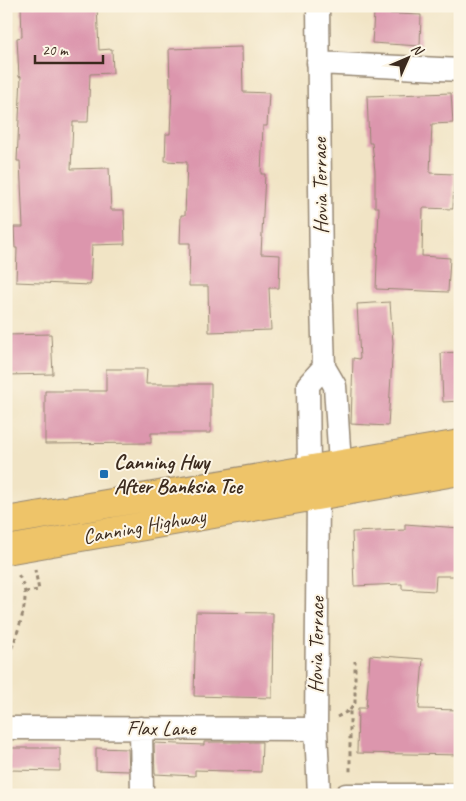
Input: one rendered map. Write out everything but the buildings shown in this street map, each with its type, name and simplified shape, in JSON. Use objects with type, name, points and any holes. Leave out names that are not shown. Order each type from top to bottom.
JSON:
[{"type":"highway","name":"Canning Highway","points":[[6,550],[313,482],[340,464],[460,444]]},
{"type":"highway","name":"Canning Highway","points":[[6,521],[313,482],[460,471]]},
{"type":"street","name":"Hovia Terrace","points":[[318,6],[324,366],[335,386],[340,464]]},
{"type":"street","points":[[318,63],[460,70]]},
{"type":"street","name":"Hovia Terrace","points":[[319,795],[316,729],[313,482],[308,386],[324,366]]},
{"type":"street","name":"Flax Lane","points":[[6,728],[316,729]]},
{"type":"street","points":[[141,728],[142,795]]},
{"type":"street","points":[[348,786],[460,795]]},
{"type":"path","points":[[24,592],[39,590],[34,566]]},
{"type":"path","points":[[6,663],[21,618],[24,592],[18,574]]},
{"type":"path","points":[[348,786],[350,710],[354,703],[355,661]]},
{"type":"path","points":[[316,729],[350,710]]},
{"type":"place","name":"Canning Hwy After Banksia Tce","points":[[104,474]]}]
